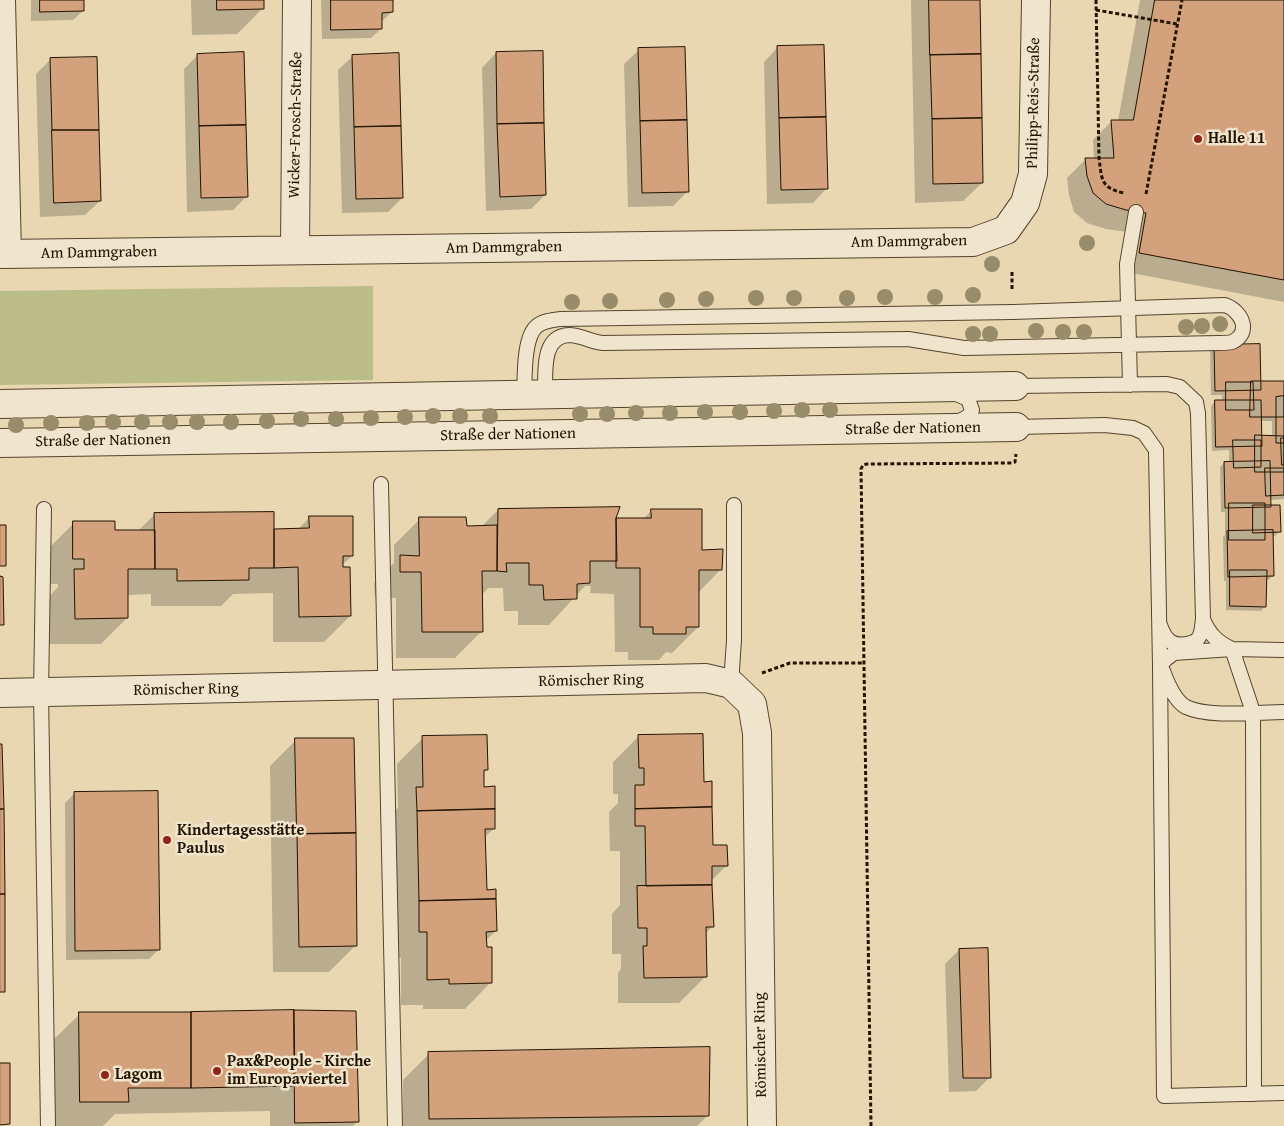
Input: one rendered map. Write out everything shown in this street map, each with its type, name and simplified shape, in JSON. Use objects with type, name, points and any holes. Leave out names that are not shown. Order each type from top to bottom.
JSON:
[{"type":"street","points":[[1,0],[4,254]]},
{"type":"street","name":"Wicker-Frosch-Straße","points":[[295,250],[297,0]]},
{"type":"street","name":"Philipp-Reis-Straße","points":[[1006,230],[1025,203],[1033,174],[1036,0]]},
{"type":"street","name":"Am Dammgraben","points":[[4,254],[973,242],[1006,230]]},
{"type":"street","points":[[0,404],[940,389],[1015,386]]},
{"type":"street","name":"Straße der Nationen","points":[[0,443],[1016,427]]},
{"type":"street","name":"Römischer Ring","points":[[0,694],[706,678],[731,684],[752,704],[757,733],[762,1126]]},
{"type":"lane","points":[[1130,384],[1127,264],[1136,212]]},
{"type":"lane","points":[[1225,305],[1234,308],[1242,318],[1243,326],[1240,335],[1232,342],[1219,344],[964,348],[908,339],[604,344],[568,335],[558,338],[552,344],[534,396],[527,351],[531,335],[536,327],[546,321],[560,318],[993,312],[1225,305]]},
{"type":"lane","points":[[1015,386],[1167,384],[1180,387],[1196,402],[1203,619],[1201,632],[1198,639],[1190,644],[1179,644],[1171,642],[1164,634],[1160,624]]},
{"type":"lane","points":[[940,389],[968,399],[972,410],[970,416],[941,428]]},
{"type":"lane","points":[[1016,427],[1114,426],[1133,428],[1144,433],[1156,450],[1160,624],[1164,1096],[1284,1093]]},
{"type":"lane","points":[[381,484],[395,1126]]},
{"type":"lane","points":[[731,684],[734,640],[734,505]]},
{"type":"lane","points":[[44,509],[41,693],[48,1126]]},
{"type":"lane","points":[[1203,619],[1208,632],[1220,643],[1232,649],[1253,712],[1254,1094]]},
{"type":"lane","points":[[1160,666],[1174,653],[1232,649],[1284,650]]},
{"type":"lane","points":[[1160,666],[1170,688],[1185,706],[1208,713],[1284,712]]},
{"type":"path","points":[[1096,0],[1100,166],[1103,181],[1112,190],[1129,194]]},
{"type":"path","points":[[1146,198],[1182,0]]},
{"type":"path","points":[[1096,10],[1178,24]]},
{"type":"path","points":[[1012,272],[1012,297]]},
{"type":"path","points":[[871,1126],[861,469],[863,465],[1002,463]]},
{"type":"path","points":[[790,663],[863,663]]},
{"type":"green space","points":[[373,286],[373,380],[0,385],[0,291]]},
{"type":"building","points":[[40,0],[84,0],[84,11],[40,12]]},
{"type":"building","points":[[217,0],[264,0],[264,9],[217,10]]},
{"type":"building","points":[[331,0],[393,0],[393,12],[382,13],[382,29],[331,30]]},
{"type":"building","points":[[929,0],[980,0],[981,54],[930,55]]},
{"type":"building","name":"Halle 11","points":[[1155,0],[1284,0],[1284,280],[1139,253],[1146,213],[1106,204],[1093,193],[1087,176],[1085,158],[1114,158],[1111,120],[1133,120]]},
{"type":"building","points":[[824,45],[826,117],[779,118],[777,46]]},
{"type":"building","points":[[685,47],[687,120],[640,121],[638,48]]},
{"type":"building","points":[[543,51],[544,123],[497,124],[496,52]]},
{"type":"building","points":[[244,52],[246,125],[199,126],[197,54]]},
{"type":"building","points":[[399,53],[401,126],[354,127],[352,55]]},
{"type":"building","points":[[981,54],[982,118],[932,119],[930,55]]},
{"type":"building","points":[[97,57],[99,130],[52,130],[50,58]]},
{"type":"building","points":[[826,117],[828,189],[781,190],[779,118]]},
{"type":"building","points":[[982,118],[983,183],[933,184],[932,119]]},
{"type":"building","points":[[687,120],[689,192],[642,193],[640,121]]},
{"type":"building","points":[[544,123],[546,195],[500,197],[497,124]]},
{"type":"building","points":[[246,125],[248,197],[201,198],[199,126]]},
{"type":"building","points":[[401,126],[403,198],[356,199],[354,127]]},
{"type":"building","points":[[52,130],[99,130],[101,201],[54,203]]},
{"type":"building","points":[[1260,344],[1261,390],[1215,391],[1214,345]]},
{"type":"building","points":[[1251,381],[1284,381],[1284,417],[1250,417]]},
{"type":"building","points":[[1226,382],[1253,382],[1254,410],[1226,410]]},
{"type":"building","points":[[1284,396],[1284,443],[1276,443],[1276,397]]},
{"type":"building","points":[[1215,400],[1261,400],[1262,446],[1216,447]]},
{"type":"building","points":[[1255,435],[1284,436],[1284,472],[1255,472]]},
{"type":"building","points":[[1281,438],[1284,438],[1284,465],[1282,465]]},
{"type":"building","points":[[1233,440],[1261,440],[1261,467],[1234,468]]},
{"type":"building","points":[[1270,461],[1271,507],[1225,508],[1224,462]]},
{"type":"building","points":[[1265,468],[1284,468],[1284,495],[1266,496]]},
{"type":"building","points":[[1229,503],[1265,503],[1265,540],[1229,540]]},
{"type":"building","points":[[1253,505],[1280,505],[1281,532],[1253,533]]},
{"type":"building","points":[[620,507],[616,518],[617,561],[590,561],[590,583],[577,584],[577,599],[544,600],[543,585],[529,585],[529,563],[506,563],[507,572],[497,571],[498,509]]},
{"type":"building","points":[[651,509],[702,509],[702,550],[723,549],[722,570],[699,570],[699,627],[686,627],[686,634],[653,634],[653,627],[640,627],[640,568],[616,568],[616,518],[651,518]]},
{"type":"building","points":[[274,512],[274,568],[249,568],[249,580],[177,581],[177,569],[155,569],[154,513]]},
{"type":"building","points":[[309,516],[353,516],[353,556],[343,556],[343,567],[350,567],[351,616],[299,617],[298,567],[274,568],[274,529],[309,528]]},
{"type":"building","points":[[419,517],[466,517],[467,526],[497,525],[497,571],[482,571],[483,632],[422,632],[421,572],[400,572],[400,555],[419,556]]},
{"type":"building","points":[[73,521],[115,521],[115,530],[155,530],[155,569],[128,569],[128,618],[75,619],[74,569],[84,569],[84,559],[73,559]]},
{"type":"building","points":[[0,525],[6,525],[6,566],[0,566]]},
{"type":"building","points":[[1273,530],[1274,576],[1228,577],[1227,531]]},
{"type":"building","points":[[1230,570],[1267,570],[1266,607],[1230,606]]},
{"type":"building","points":[[0,576],[3,577],[4,625],[0,625]]},
{"type":"building","points":[[703,734],[704,782],[712,781],[712,807],[635,809],[635,785],[644,785],[644,768],[639,768],[638,735]]},
{"type":"building","points":[[487,735],[488,770],[484,770],[484,787],[495,786],[495,809],[417,811],[416,787],[423,787],[422,736]]},
{"type":"building","points":[[295,738],[354,738],[356,833],[297,834]]},
{"type":"building","points":[[0,744],[2,744],[4,809],[0,809]]},
{"type":"building","points":[[158,791],[160,950],[75,951],[74,792]]},
{"type":"building","points":[[712,807],[713,845],[727,845],[728,866],[712,866],[712,885],[646,886],[645,826],[635,826],[635,809]]},
{"type":"building","points":[[0,809],[4,809],[5,894],[0,894]]},
{"type":"building","points":[[495,809],[495,829],[485,829],[487,890],[496,889],[496,899],[419,901],[417,811]]},
{"type":"building","points":[[356,833],[357,946],[299,947],[297,834]]},
{"type":"building","points":[[712,885],[714,927],[706,927],[707,977],[644,978],[643,946],[647,946],[647,928],[638,928],[637,886]]},
{"type":"building","points":[[0,894],[5,894],[5,992],[0,992]]},
{"type":"building","points":[[496,899],[497,931],[486,932],[487,947],[492,947],[492,983],[449,984],[449,979],[427,980],[427,932],[419,932],[419,901]]},
{"type":"building","points":[[988,948],[991,1078],[963,1078],[959,949]]},
{"type":"building","points":[[294,1010],[295,1086],[191,1088],[191,1012]]},
{"type":"building","points":[[294,1010],[356,1011],[359,1122],[295,1123]]},
{"type":"building","points":[[79,1012],[191,1012],[191,1088],[128,1088],[129,1102],[80,1102]]},
{"type":"building","points":[[710,1047],[709,1116],[429,1119],[428,1052]]},
{"type":"building","points":[[0,1063],[10,1063],[10,1124],[0,1125]]},
{"type":"place","name":"Halle 11","points":[[1198,139]]},
{"type":"place","name":"Kindertagesstätte Paulus","points":[[167,840]]},
{"type":"place","name":"Pax&People - Kirche im Europaviertel","points":[[217,1071]]},
{"type":"place","name":"Lagom","points":[[105,1075]]}]
